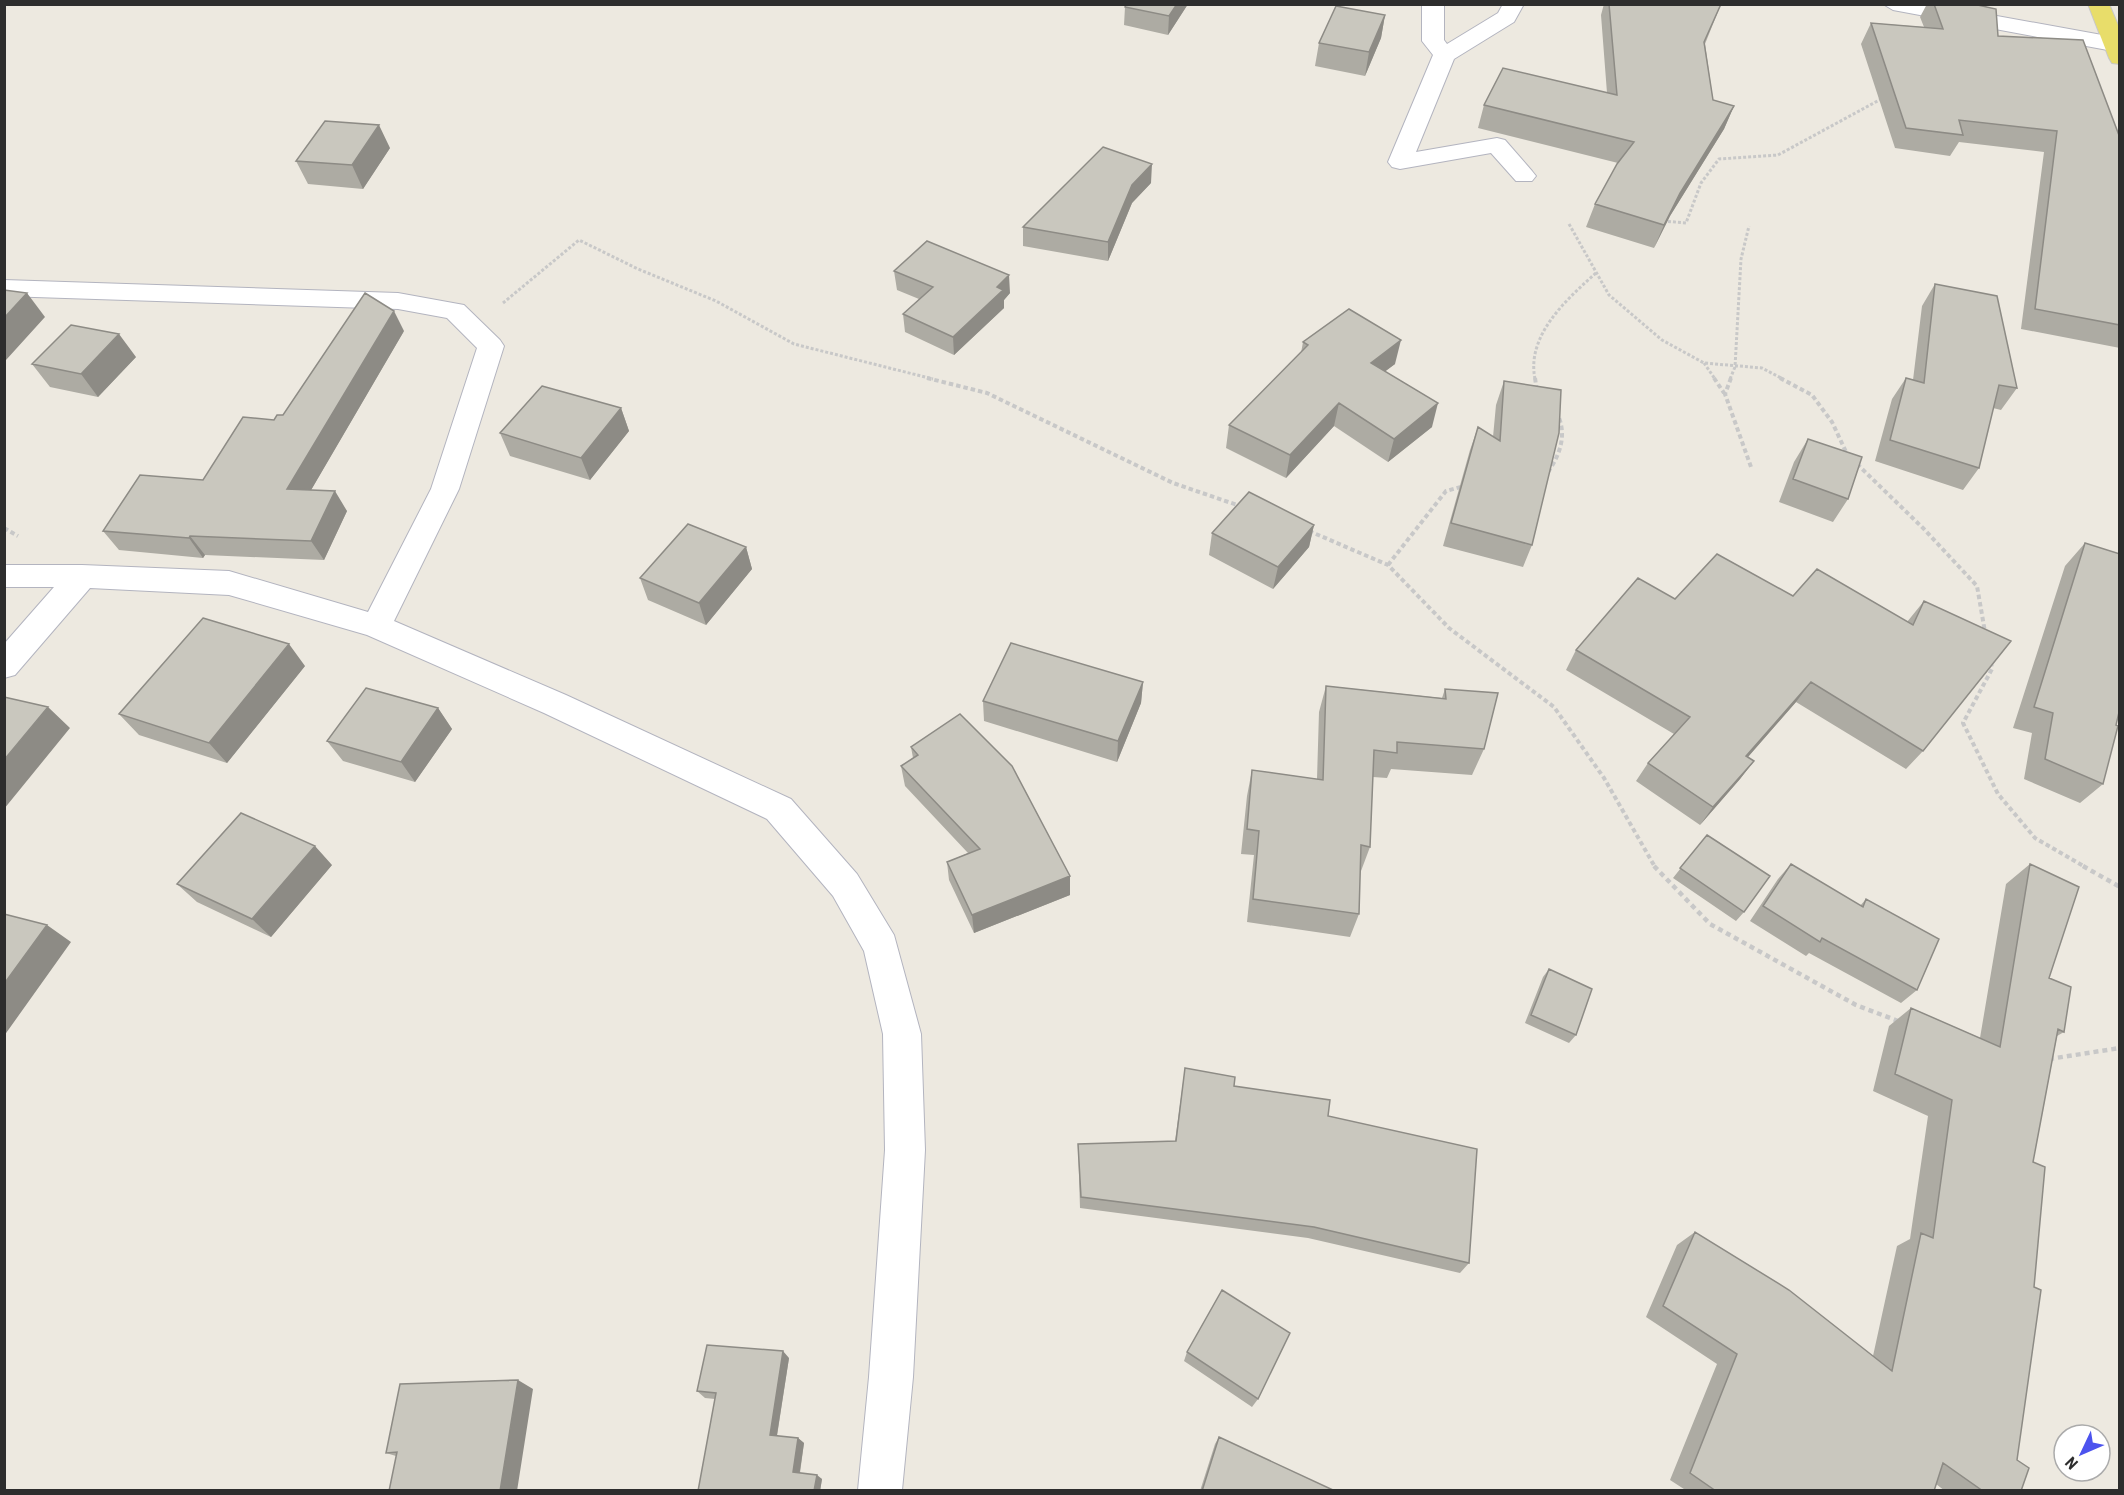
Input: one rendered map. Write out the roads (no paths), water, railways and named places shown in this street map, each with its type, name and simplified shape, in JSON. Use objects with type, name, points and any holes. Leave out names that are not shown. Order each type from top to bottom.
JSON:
[{"type":"main road","points":[[2098,4],[2116,51]]},
{"type":"street","points":[[1433,4],[1433,41],[1444,55]]},
{"type":"street","points":[[1514,4],[1506,17],[1444,55],[1400,162],[1497,145],[1524,176]]},
{"type":"street","points":[[1893,4],[2116,51]]},
{"type":"street","points":[[4,288],[398,301],[455,311],[491,346],[476,400],[445,489],[376,626]]},
{"type":"street","points":[[4,576],[82,576],[229,583],[376,626],[555,704],[779,809],[850,894],[881,947],[902,1034],[905,1150],[891,1377],[880,1491]]},
{"type":"street","points":[[4,666],[82,576]]}]
